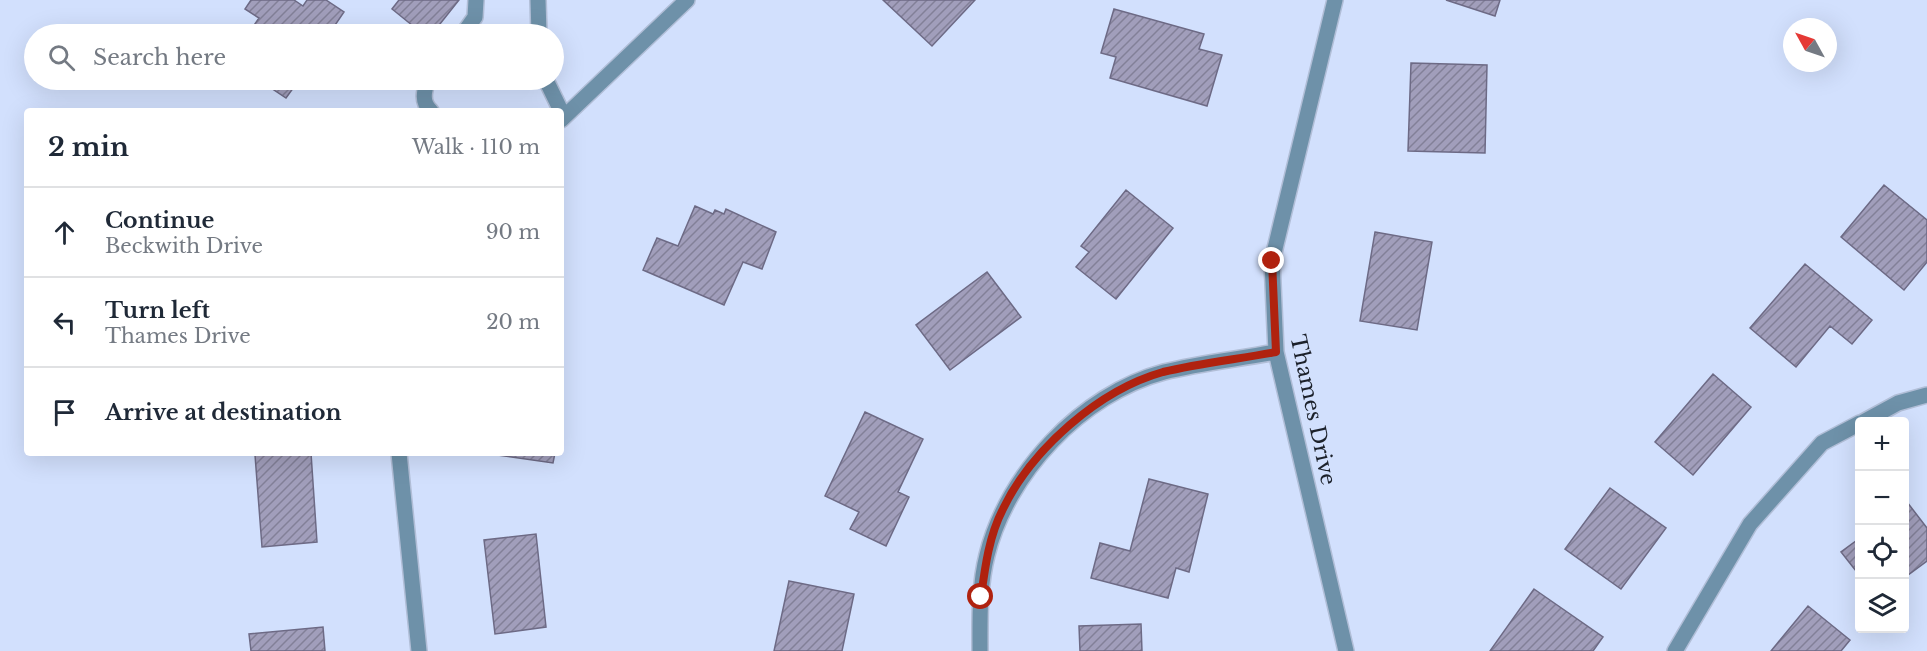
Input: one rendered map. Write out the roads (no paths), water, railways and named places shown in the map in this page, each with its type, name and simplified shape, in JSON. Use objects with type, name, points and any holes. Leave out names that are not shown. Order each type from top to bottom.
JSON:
[{"type":"street","points":[[470,24],[475,17],[476,0]]},
{"type":"street","points":[[538,0],[539,24]]},
{"type":"street","points":[[564,117],[687,0]]},
{"type":"street","name":"Thames Drive","points":[[1335,0],[1272,261],[1276,352],[1346,651]]},
{"type":"street","points":[[424,90],[423,94],[427,108]]},
{"type":"street","points":[[550,90],[559,108]]},
{"type":"street","points":[[980,651],[981,597],[987,556],[1002,510],[1026,469],[1067,427],[1109,396],[1162,373],[1276,352]]},
{"type":"street","points":[[1871,417],[1898,403],[1927,395]]},
{"type":"street","points":[[1675,651],[1750,524],[1822,443],[1855,425]]},
{"type":"street","points":[[399,456],[419,651]]}]
